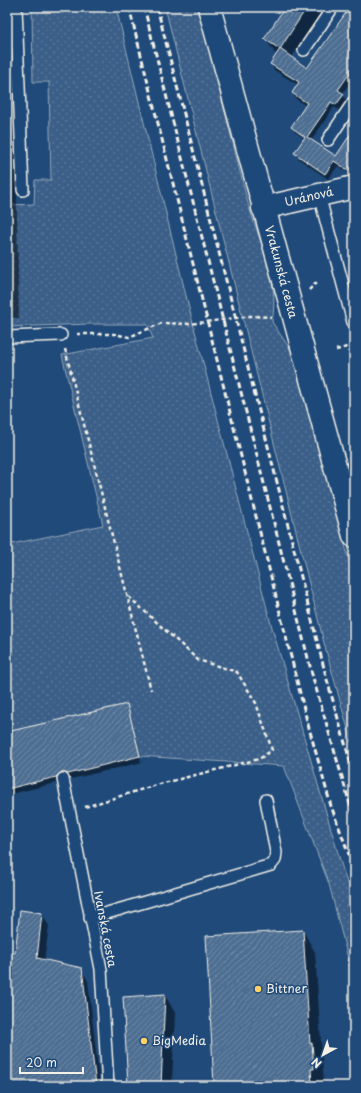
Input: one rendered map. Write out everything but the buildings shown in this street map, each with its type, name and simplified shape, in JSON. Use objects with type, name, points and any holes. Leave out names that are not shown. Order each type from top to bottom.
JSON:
[{"type":"main road","name":"Vrakunská cesta","points":[[209,7],[354,536]]},
{"type":"main road","name":"Uránová","points":[[263,208],[354,187]]},
{"type":"lane","points":[[16,7],[23,190]]},
{"type":"lane","points":[[304,50],[333,7]]},
{"type":"lane","points":[[328,140],[354,101]]},
{"type":"lane","points":[[319,195],[354,326]]},
{"type":"lane","points":[[7,336],[61,335]]},
{"type":"lane","name":"Ivanská cesta","points":[[63,779],[101,969],[108,1086]]},
{"type":"lane","points":[[90,918],[271,865],[275,860],[276,852],[266,800]]},
{"type":"path","points":[[151,690],[61,335],[114,334],[129,337],[162,323],[190,324],[241,317]]},
{"type":"path","points":[[336,350],[354,345]]},
{"type":"path","points":[[69,812],[156,785],[259,759],[272,750],[256,703],[237,672],[198,660],[128,596]]},
{"type":"shaded area","points":[[32,7],[116,7],[189,308],[271,624],[345,877],[354,895],[354,982],[329,884],[284,766],[140,756],[127,704],[7,732],[7,545],[103,525],[62,355],[153,338],[147,324],[90,324],[7,327],[7,302],[11,302],[9,205],[34,204],[35,180],[51,180],[49,82],[33,82]]},
{"type":"shaded area","points":[[165,7],[198,7],[249,208],[270,272],[274,305],[272,322],[292,352],[354,578],[354,751],[324,643]]},
{"type":"railway","points":[[129,7],[307,721],[331,806],[354,868]]},
{"type":"railway","points":[[144,7],[313,678],[354,818]]},
{"type":"railway","points":[[157,7],[326,676],[354,775]]},
{"type":"place","name":"Bittner","points":[[258,989]]},
{"type":"place","name":"BigMedia","points":[[144,1041]]}]
